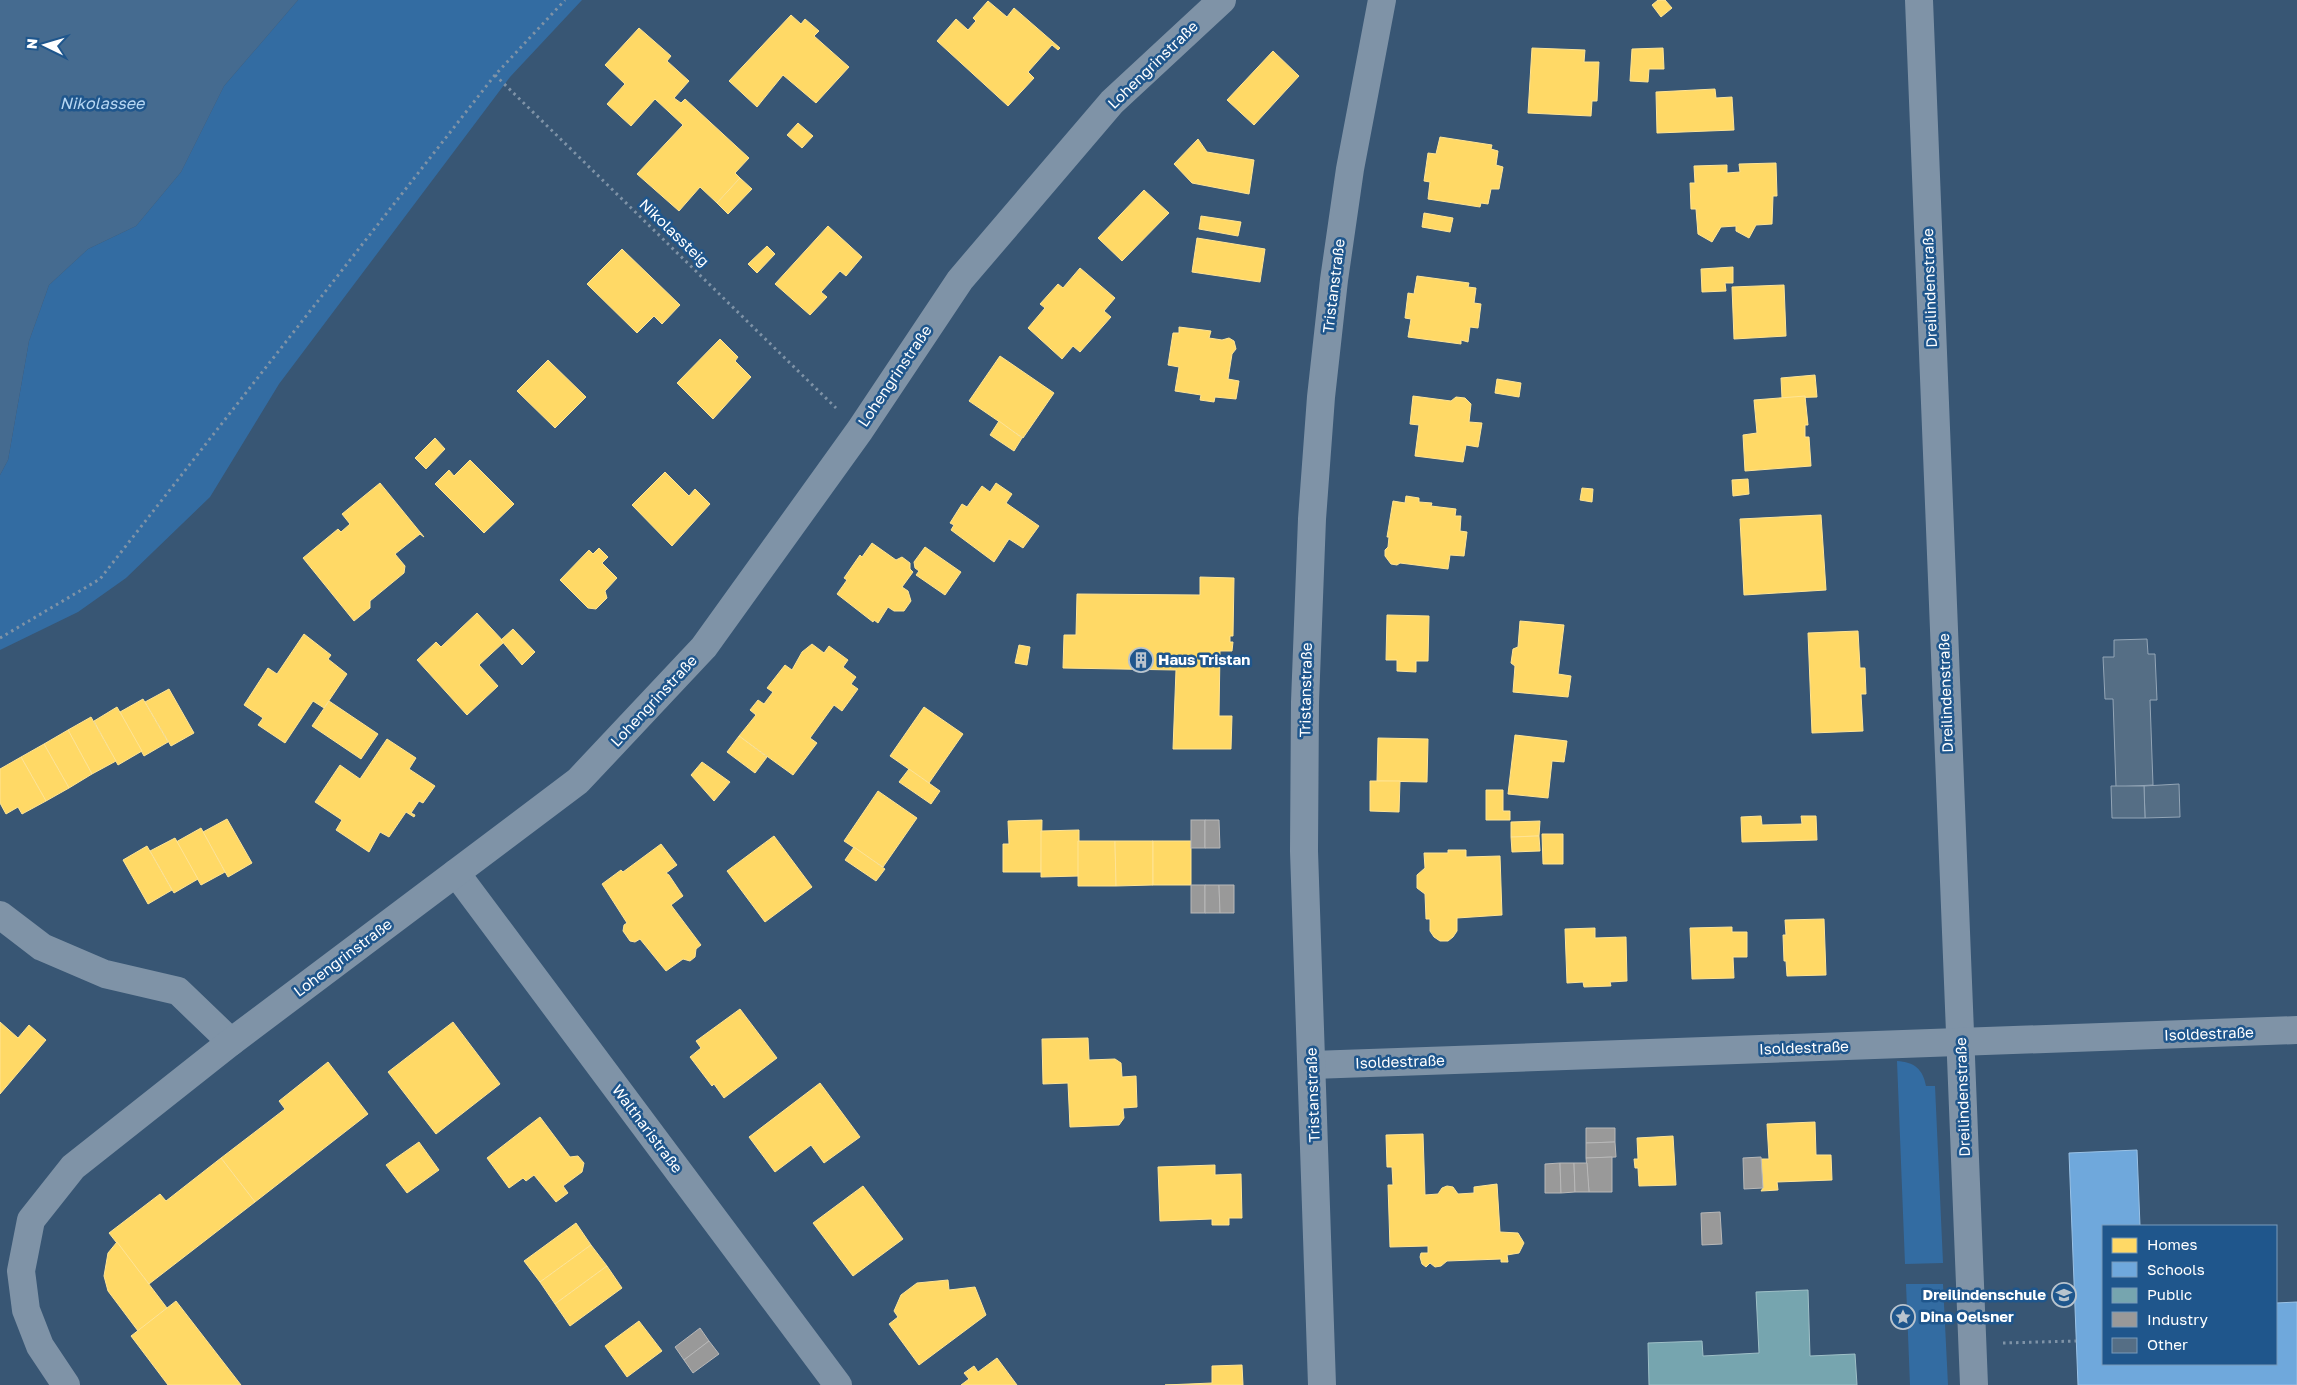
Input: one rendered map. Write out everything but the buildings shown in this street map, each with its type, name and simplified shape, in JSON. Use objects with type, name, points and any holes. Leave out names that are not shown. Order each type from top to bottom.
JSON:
[{"type":"street","name":"Lohengrinstraße","points":[[66,1385],[40,1346],[26,1310],[22,1271],[30,1220],[73,1167],[231,1042],[578,781],[704,647],[860,430],[960,280],[1112,102],[1222,0]]},
{"type":"street","name":"Tristanstraße","points":[[1322,1385],[1304,841],[1305,702],[1312,519],[1321,397],[1334,280],[1350,169],[1382,0]]},
{"type":"street","name":"Dreilindenstraße","points":[[1919,0],[1974,1385]]},
{"type":"street","name":"Waltharistraße","points":[[456,873],[838,1385]]},
{"type":"street","points":[[0,914],[42,947],[51,951],[105,974],[178,990],[231,1042]]},
{"type":"street","name":"Isoldestraße","points":[[1312,1065],[2297,1030]]},
{"type":"path","points":[[0,638],[100,579],[495,75],[565,0]]},
{"type":"path","name":"Nikolassteig","points":[[495,75],[836,408]]},
{"type":"path","points":[[1972,1344],[2076,1341]]},
{"type":"shaded area","points":[[298,0],[582,0],[510,77],[279,384],[210,497],[126,578],[78,612],[0,650],[0,475],[8,460],[29,341],[49,285],[88,249],[136,226],[181,172],[224,86]]},
{"type":"shaded area","points":[[1897,1061],[1913,1065],[1923,1075],[1926,1086],[1935,1086],[1943,1263],[1905,1264]]},
{"type":"shaded area","points":[[1906,1284],[1943,1284],[1948,1385],[1910,1385]]},
{"type":"water","name":"Nikolassee","points":[[0,0],[298,0],[224,86],[181,172],[136,226],[88,249],[49,285],[29,341],[8,460],[0,475]]},
{"type":"place","name":"Haus Tristan","points":[[1141,660]]},
{"type":"place","name":"Dreilindenschule","points":[[2064,1295]]},
{"type":"place","name":"Dina Oelsner","points":[[1903,1317]]}]
